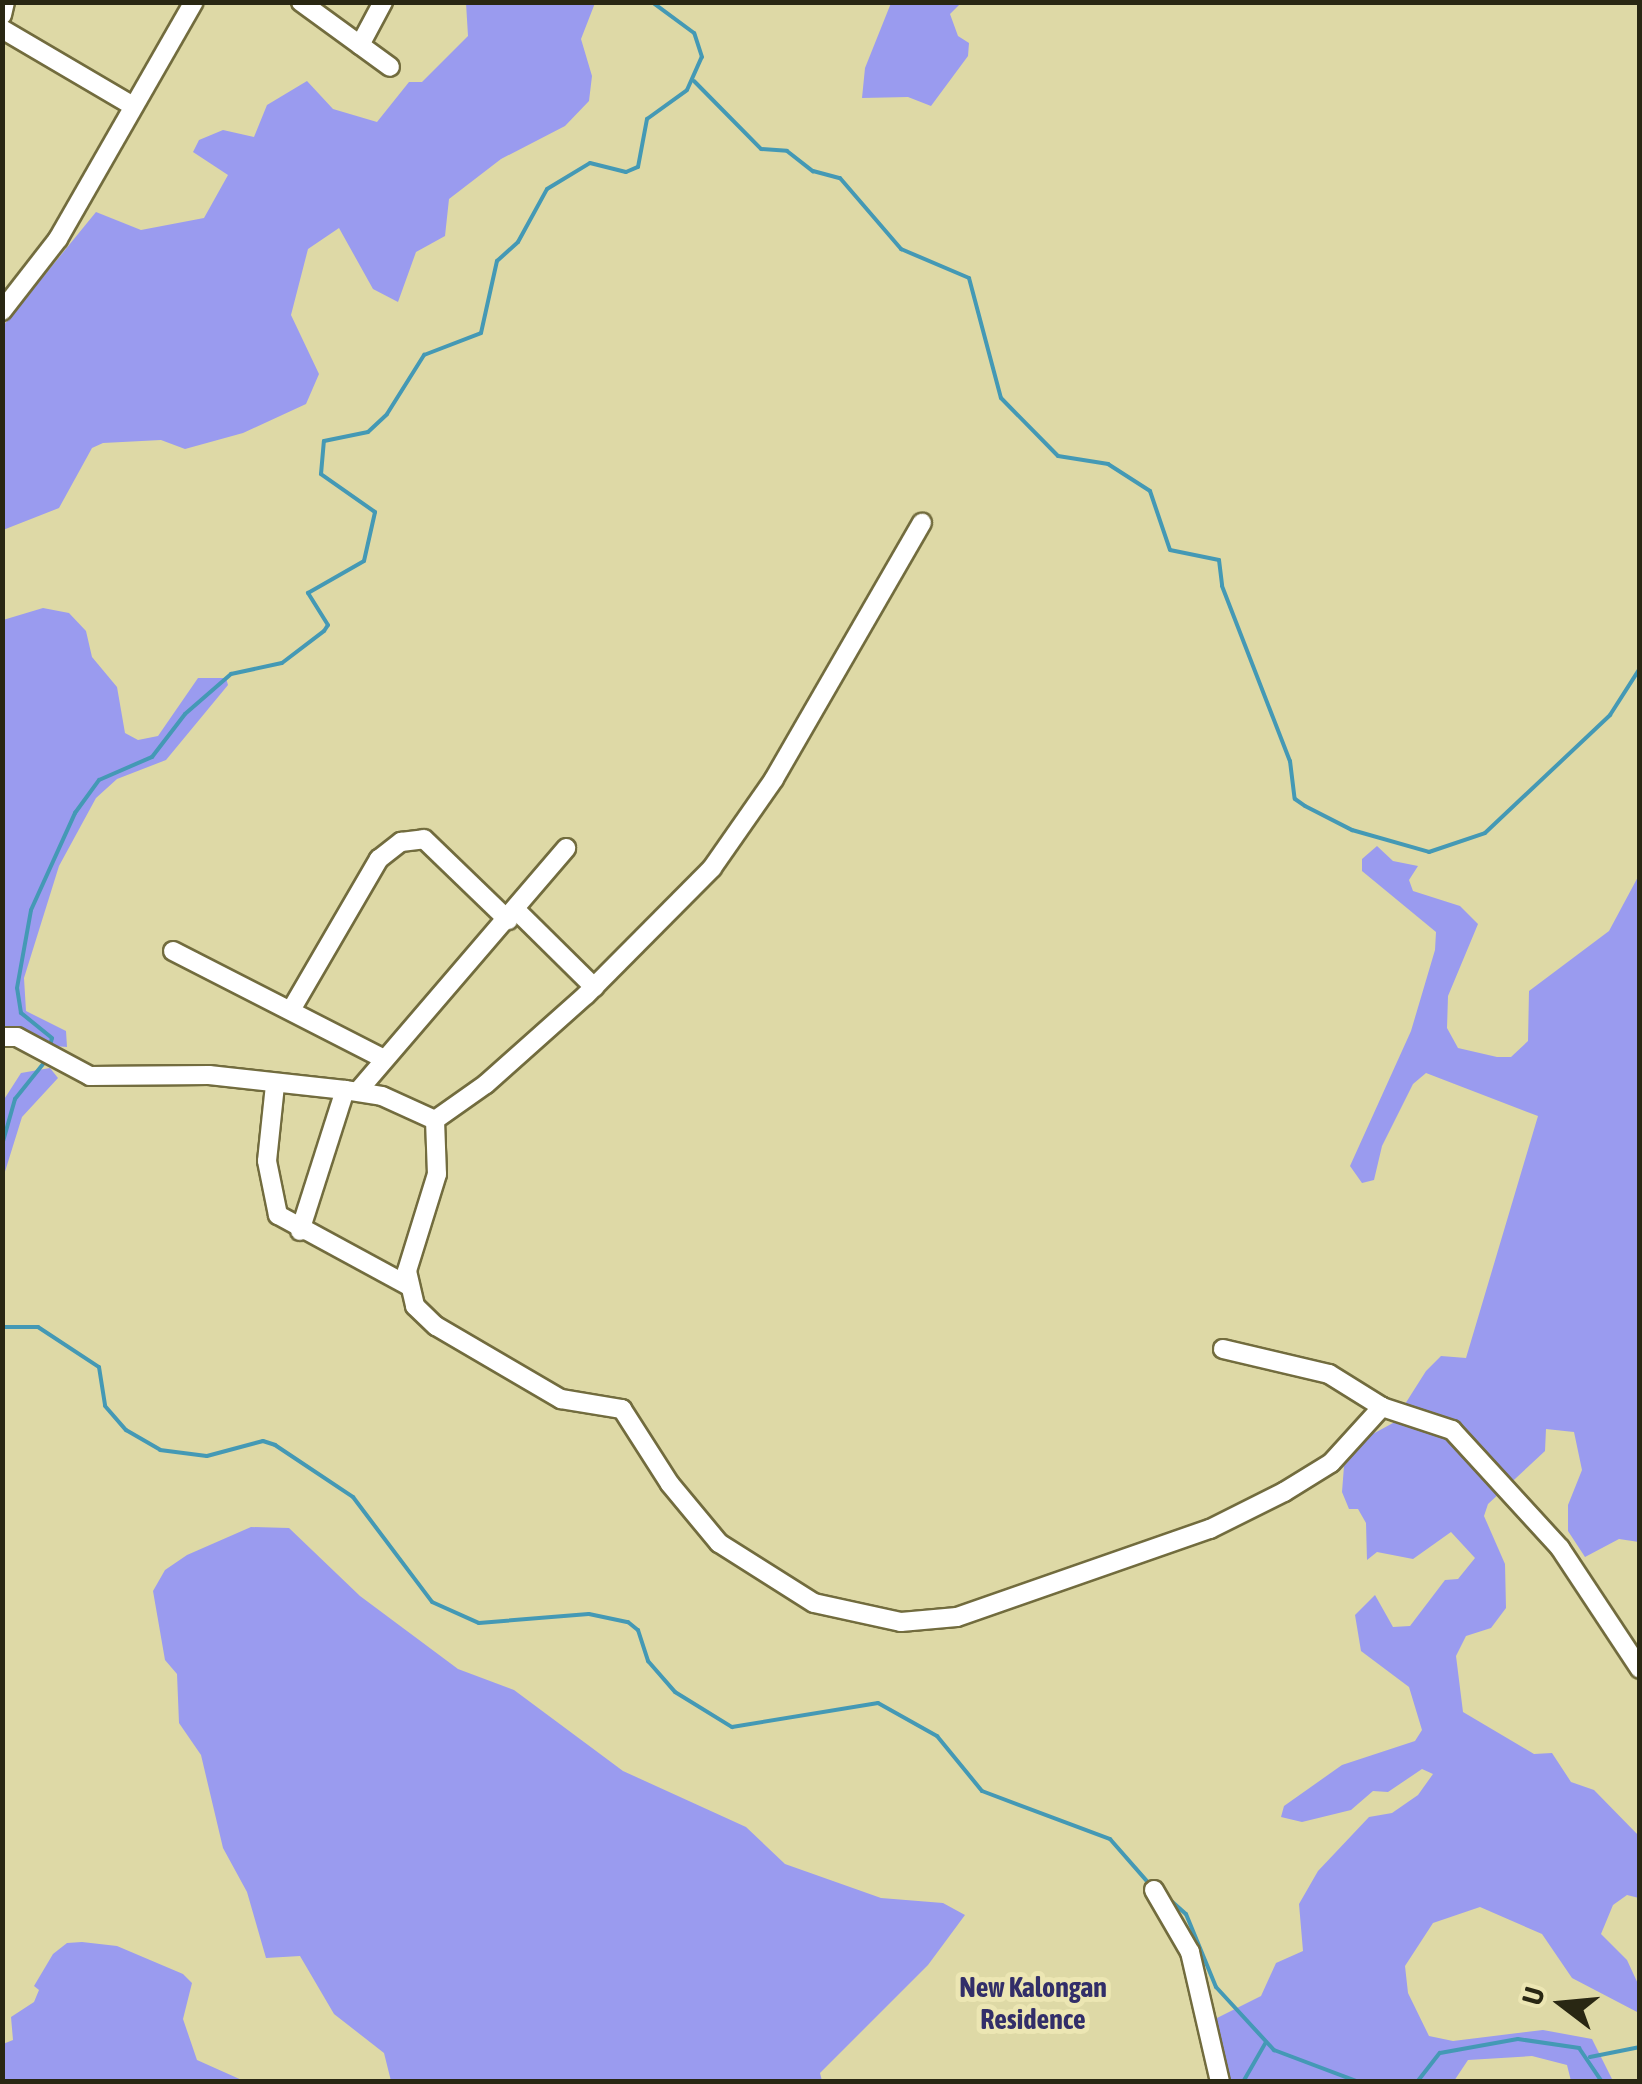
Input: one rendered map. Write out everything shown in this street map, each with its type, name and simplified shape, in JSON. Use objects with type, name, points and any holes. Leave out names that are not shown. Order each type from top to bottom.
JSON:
[{"type":"street","points":[[2,15],[6,2]]},
{"type":"street","points":[[2,310],[58,239],[130,104],[194,2]]},
{"type":"street","points":[[301,2],[390,68]]},
{"type":"street","points":[[360,45],[383,2]]},
{"type":"street","points":[[2,29],[130,104]]},
{"type":"street","points":[[434,1120],[486,1084],[594,987],[712,868],[774,778],[922,524]]},
{"type":"street","points":[[292,1010],[379,859],[400,842],[424,840],[594,987]]},
{"type":"street","points":[[300,1231],[351,1091],[512,915],[566,848]]},
{"type":"street","points":[[173,951],[382,1058]]},
{"type":"street","points":[[2,1037],[47,1052],[90,1076],[118,1080],[209,1075],[351,1091],[434,1120]]},
{"type":"street","points":[[274,1085],[269,1192],[278,1215],[300,1231],[407,1285]]},
{"type":"street","points":[[434,1120],[437,1174],[407,1285],[415,1306],[436,1326],[561,1399],[610,1405],[634,1418],[690,1512],[748,1567],[814,1604],[901,1622],[957,1618],[1210,1529],[1322,1470],[1382,1407]]},
{"type":"street","points":[[1224,1349],[1329,1374],[1382,1407],[1452,1430],[1560,1548],[1640,1669]]},
{"type":"street","points":[[1154,1890],[1190,1952],[1220,2082]]},
{"type":"shaded area","points":[[466,3],[595,3],[581,39],[592,76],[589,101],[565,126],[501,159],[449,199],[445,236],[416,252],[398,302],[373,289],[339,228],[308,249],[291,315],[319,374],[306,404],[243,433],[185,449],[161,440],[103,443],[92,448],[59,508],[3,530],[3,326],[96,212],[141,230],[204,218],[228,175],[193,152],[199,140],[223,130],[254,137],[267,105],[307,81],[333,109],[377,122],[409,82],[422,82],[468,36]]},
{"type":"shaded area","points":[[891,3],[961,3],[950,14],[958,36],[969,43],[968,56],[931,106],[908,97],[862,98],[865,68]]},
{"type":"shaded area","points":[[43,608],[69,613],[86,631],[92,657],[117,687],[125,733],[138,740],[158,736],[198,678],[226,678],[228,685],[166,760],[117,779],[96,798],[59,866],[24,978],[26,1011],[66,1031],[67,1047],[3,1042],[3,620]]},
{"type":"shaded area","points":[[1377,846],[1393,861],[1418,866],[1409,880],[1413,891],[1460,906],[1478,924],[1448,996],[1447,1028],[1458,1048],[1497,1057],[1511,1057],[1528,1041],[1529,991],[1609,931],[1639,875],[1639,1542],[1619,1539],[1585,1557],[1568,1531],[1568,1505],[1582,1470],[1574,1432],[1546,1429],[1545,1451],[1488,1504],[1484,1516],[1505,1564],[1506,1608],[1491,1628],[1466,1636],[1456,1656],[1463,1712],[1534,1754],[1552,1753],[1571,1782],[1594,1790],[1639,1836],[1639,1898],[1627,1895],[1613,1905],[1601,1934],[1627,1960],[1639,1986],[1639,2013],[1572,1978],[1542,1934],[1480,1907],[1433,1923],[1405,1966],[1408,1993],[1429,2036],[1453,2041],[1543,2030],[1592,2039],[1613,2081],[1571,2081],[1567,2065],[1532,2056],[1468,2060],[1454,2081],[1218,2081],[1203,2025],[1261,1996],[1276,1963],[1303,1951],[1299,1904],[1318,1871],[1369,1817],[1392,1813],[1418,1795],[1433,1774],[1422,1769],[1388,1792],[1373,1791],[1351,1810],[1302,1822],[1281,1817],[1284,1806],[1342,1765],[1415,1741],[1422,1730],[1409,1687],[1361,1651],[1355,1615],[1375,1595],[1393,1627],[1410,1626],[1445,1580],[1458,1579],[1475,1558],[1451,1532],[1413,1559],[1377,1552],[1367,1560],[1366,1523],[1358,1509],[1349,1509],[1342,1492],[1344,1466],[1369,1436],[1393,1423],[1426,1371],[1441,1356],[1466,1358],[1538,1116],[1426,1073],[1413,1084],[1382,1146],[1374,1180],[1362,1183],[1350,1166],[1411,1031],[1435,950],[1436,932],[1362,871],[1362,859]]},
{"type":"shaded area","points":[[50,1068],[58,1078],[22,1117],[3,1178],[3,1101],[21,1073]]},
{"type":"shaded area","points":[[251,1527],[289,1528],[360,1596],[458,1669],[514,1690],[623,1771],[746,1827],[785,1864],[881,1898],[943,1903],[965,1915],[928,1965],[820,2073],[822,2081],[391,2081],[384,2053],[334,2014],[300,1956],[266,1958],[247,1892],[223,1848],[201,1755],[179,1723],[177,1674],[165,1660],[153,1591],[165,1570],[187,1555]]},
{"type":"shaded area","points":[[67,1943],[117,1946],[183,1974],[192,1983],[183,2019],[197,2060],[244,2081],[3,2081],[3,2044],[13,2040],[11,2017],[34,2002],[39,1990],[34,1986],[53,1954]]},
{"type":"waterway","points":[[49,1050],[52,1038],[21,1013],[17,988],[31,910],[75,813],[99,780],[152,757],[185,714],[231,674],[282,663],[324,631],[328,625],[308,593],[364,561],[375,512],[321,474],[324,441],[368,432],[387,414],[424,355],[481,333],[497,261],[518,242],[547,189],[590,163],[626,172],[638,167],[647,119],[687,90],[702,57],[694,33],[652,2]]},
{"type":"waterway","points":[[694,81],[761,149],[787,151],[813,171],[840,178],[901,249],[969,278],[1001,398],[1058,456],[1108,464],[1150,491],[1170,550],[1219,560],[1222,586],[1290,761],[1295,799],[1305,806],[1352,830],[1429,852],[1485,833],[1610,715],[1640,668]]},
{"type":"waterway","points":[[2,1145],[15,1099],[47,1059]]},
{"type":"waterway","points":[[2,1327],[38,1327],[99,1367],[105,1406],[126,1430],[160,1450],[207,1456],[263,1441],[275,1445],[353,1497],[432,1602],[479,1623],[589,1614],[628,1622],[638,1630],[648,1661],[675,1692],[732,1727],[878,1703],[937,1736],[982,1791],[1110,1839],[1152,1887]]},
{"type":"waterway","points":[[1168,1898],[1186,1914],[1216,1987],[1274,2050],[1359,2082]]},
{"type":"waterway","points":[[1417,2082],[1440,2053],[1518,2039],[1579,2048],[1602,2082]]},
{"type":"waterway","points":[[1243,2082],[1266,2042]]},
{"type":"waterway","points":[[1590,2057],[1640,2047]]},
{"type":"district","name":"New Kalongan Residence","points":[[1033,2003]]}]
